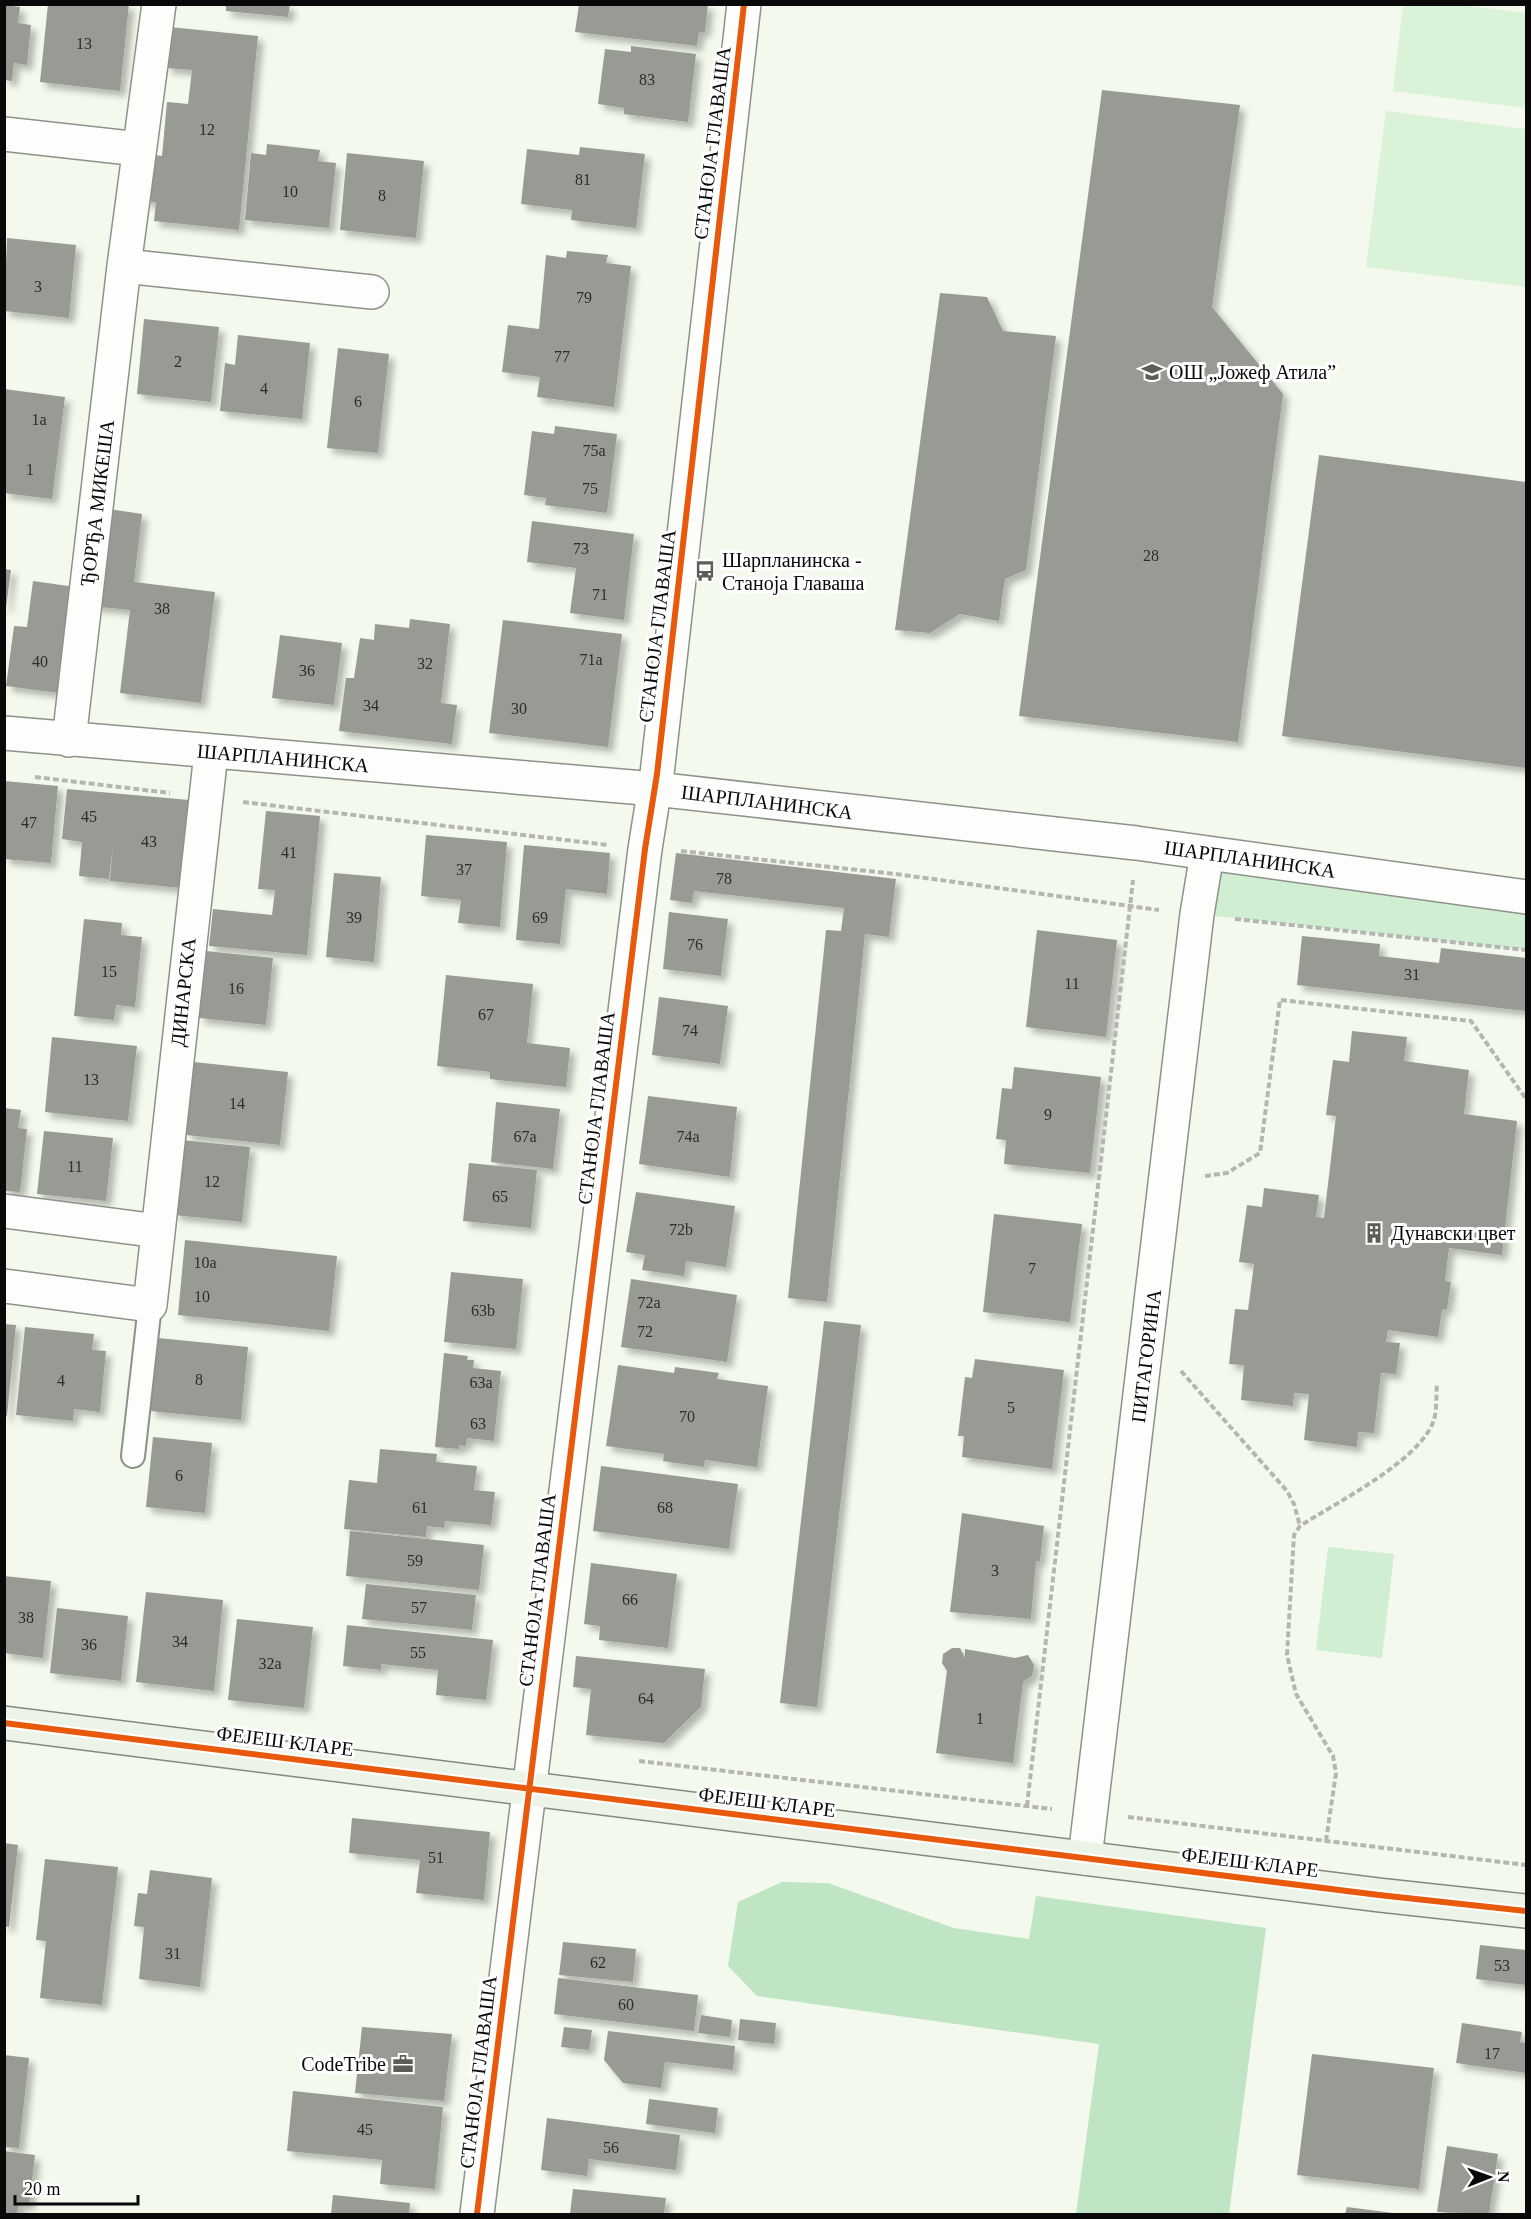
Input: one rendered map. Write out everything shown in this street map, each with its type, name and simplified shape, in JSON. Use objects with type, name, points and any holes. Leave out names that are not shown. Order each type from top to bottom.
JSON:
[{"type":"street","name":"ЂОРЂА МИКЕША","points":[[69,740],[124,266],[159,4]]},
{"type":"street","name":"СТАНОЈА ГЛАВАША","points":[[477,2214],[645,849],[655,789],[744,4]]},
{"type":"street","points":[[4,134],[139,149]]},
{"type":"street","points":[[124,266],[372,292]]},
{"type":"street","name":"ШАРПЛАНИНСКА","points":[[4,733],[211,753],[655,789],[1136,843],[1527,897]]},
{"type":"street","name":"ДИНАРСКА","points":[[150,1305],[204,798],[211,753]]},
{"type":"street","name":"ПИТАГОРИНА","points":[[1085,1858],[1197,914],[1207,854]]},
{"type":"street","points":[[4,1211],[158,1231]]},
{"type":"street","points":[[4,1286],[150,1305]]},
{"type":"street","name":"ФЕЈЕШ КЛАРЕ","points":[[4,1723],[529,1790],[1527,1911]]},
{"type":"lane","name":"ДИНАРСКА","points":[[133,1456],[150,1305]]},
{"type":"path","points":[[28,776],[645,849],[896,873],[1131,907],[1527,950]]},
{"type":"path","points":[[1027,1806],[1131,907],[1136,843]]},
{"type":"path","points":[[1203,1187],[1205,1176],[1227,1173],[1260,1153],[1280,1000],[1471,1021],[1527,1099]]},
{"type":"path","points":[[1183,1359],[1181,1371],[1287,1491],[1294,1504],[1300,1526]]},
{"type":"path","points":[[1326,1841],[1335,1773],[1333,1756],[1296,1694],[1287,1655],[1294,1535],[1300,1526],[1409,1456],[1429,1432],[1435,1419],[1437,1383]]},
{"type":"path","points":[[637,1761],[1527,1864]]},
{"type":"green space","points":[[1403,5],[1461,5],[1526,13],[1526,108],[1393,91]]},
{"type":"green space","points":[[1386,111],[1526,129],[1526,287],[1366,267]]},
{"type":"green space","points":[[1207,854],[1526,911],[1526,950],[1197,914]]},
{"type":"green space","points":[[1328,1547],[1394,1554],[1382,1658],[1316,1650]]},
{"type":"green space","points":[[782,1882],[828,1883],[954,1928],[1029,1939],[1036,1896],[1266,1928],[1229,2214],[1076,2214],[1099,2044],[757,1996],[728,1966],[738,1902]]},
{"type":"building","points":[[48,4],[129,4],[120,91],[40,82]]},
{"type":"building","points":[[226,4],[290,4],[288,17],[226,11]]},
{"type":"building","points":[[579,4],[708,4],[705,32],[699,32],[697,46],[575,32]]},
{"type":"building","points":[[4,5],[20,7],[18,23],[31,25],[27,65],[14,63],[12,81],[4,80]]},
{"type":"building","points":[[170,27],[258,36],[239,230],[154,221],[156,202],[142,201],[147,154],[162,156],[167,102],[188,104],[192,70],[166,68]]},
{"type":"building","points":[[631,46],[696,54],[688,122],[624,114],[624,108],[598,104],[605,49],[631,52]]},
{"type":"building","points":[[1102,90],[1240,105],[1212,307],[1283,394],[1238,742],[1019,716]]},
{"type":"building","points":[[267,144],[320,150],[318,161],[336,163],[329,228],[245,220],[251,153],[266,155]]},
{"type":"building","points":[[580,147],[645,154],[636,228],[571,220],[572,210],[521,204],[527,149],[579,155]]},
{"type":"building","points":[[347,153],[424,161],[416,238],[340,230]]},
{"type":"building","points":[[7,238],[76,245],[69,318],[4,311]]},
{"type":"building","points":[[567,251],[608,255],[606,263],[631,266],[614,407],[537,397],[540,377],[502,372],[508,325],[539,329],[546,255],[566,258]]},
{"type":"building","points":[[940,293],[987,297],[1003,331],[1056,336],[1026,570],[1005,579],[999,621],[960,614],[930,633],[895,630]]},
{"type":"building","points":[[144,319],[219,327],[211,402],[137,394]]},
{"type":"building","points":[[238,335],[310,343],[302,419],[220,411],[225,363],[235,365]]},
{"type":"building","points":[[338,348],[389,354],[378,453],[327,448]]},
{"type":"building","points":[[4,389],[65,397],[52,499],[4,493]]},
{"type":"building","points":[[555,426],[617,434],[607,513],[545,505],[546,498],[524,495],[532,431],[554,434]]},
{"type":"building","points":[[1319,455],[1526,482],[1526,768],[1282,736]]},
{"type":"building","points":[[102,508],[142,514],[134,582],[215,592],[201,703],[120,693],[130,610],[90,606]]},
{"type":"building","points":[[532,521],[634,534],[624,620],[570,613],[576,568],[527,562]]},
{"type":"building","points":[[4,569],[11,570],[6,608],[4,608]]},
{"type":"building","points":[[33,581],[75,587],[67,694],[6,686],[14,626],[27,627]]},
{"type":"building","points":[[410,619],[450,624],[441,703],[457,705],[452,744],[339,731],[346,678],[354,678],[360,638],[374,640],[375,624],[409,628]]},
{"type":"building","points":[[503,620],[622,634],[608,747],[489,733]]},
{"type":"building","points":[[280,635],[342,643],[334,705],[272,698]]},
{"type":"building","points":[[4,781],[58,786],[51,863],[4,859]]},
{"type":"building","points":[[67,789],[189,800],[181,888],[110,881],[113,844],[109,879],[79,876],[82,842],[62,839]]},
{"type":"building","points":[[266,811],[320,816],[307,955],[209,946],[213,909],[272,915],[275,890],[258,889]]},
{"type":"building","points":[[426,835],[507,842],[500,927],[458,923],[461,900],[421,896]]},
{"type":"building","points":[[524,845],[610,853],[607,894],[566,889],[560,944],[516,940]]},
{"type":"building","points":[[676,853],[896,879],[889,937],[865,934],[827,1302],[788,1298],[826,930],[841,931],[844,908],[694,891],[692,903],[670,900]]},
{"type":"building","points":[[334,873],[381,877],[374,962],[326,957]]},
{"type":"building","points":[[669,912],[728,919],[721,976],[663,969]]},
{"type":"building","points":[[84,919],[122,923],[121,935],[142,937],[135,1007],[116,1005],[114,1020],[74,1016]]},
{"type":"building","points":[[1037,930],[1117,940],[1106,1037],[1026,1027]]},
{"type":"building","points":[[1302,936],[1380,944],[1379,956],[1439,963],[1441,948],[1526,958],[1526,1011],[1297,985]]},
{"type":"building","points":[[206,951],[273,958],[266,1025],[199,1018]]},
{"type":"building","points":[[446,975],[533,984],[527,1043],[570,1048],[566,1087],[490,1079],[490,1072],[437,1066]]},
{"type":"building","points":[[659,997],[728,1006],[720,1064],[652,1055]]},
{"type":"building","name":"Дунавски цвет","points":[[1352,1031],[1407,1037],[1404,1061],[1469,1070],[1464,1114],[1517,1121],[1502,1255],[1449,1248],[1445,1281],[1451,1282],[1447,1309],[1442,1309],[1438,1337],[1388,1330],[1386,1342],[1400,1343],[1396,1374],[1381,1373],[1374,1433],[1358,1432],[1357,1447],[1304,1440],[1309,1394],[1294,1393],[1293,1406],[1241,1400],[1244,1365],[1229,1364],[1235,1309],[1248,1310],[1254,1264],[1239,1262],[1247,1205],[1262,1207],[1264,1188],[1319,1195],[1316,1217],[1324,1218],[1336,1116],[1326,1115],[1333,1060],[1349,1062]]},
{"type":"building","points":[[52,1037],[137,1046],[128,1121],[45,1112]]},
{"type":"building","points":[[194,1062],[288,1072],[280,1145],[186,1135]]},
{"type":"building","points":[[1014,1067],[1101,1077],[1090,1173],[1004,1164],[1006,1140],[996,1139],[1002,1088],[1012,1089]]},
{"type":"building","points":[[648,1096],[737,1107],[730,1177],[639,1164]]},
{"type":"building","points":[[496,1102],[560,1109],[553,1169],[491,1162]]},
{"type":"building","points":[[4,1108],[21,1110],[18,1128],[27,1129],[20,1192],[4,1191]]},
{"type":"building","points":[[44,1131],[113,1138],[106,1201],[37,1194]]},
{"type":"building","points":[[181,1140],[250,1147],[242,1222],[174,1215]]},
{"type":"building","points":[[469,1163],[537,1170],[531,1228],[463,1221]]},
{"type":"building","points":[[636,1192],[735,1206],[726,1267],[686,1261],[684,1276],[642,1270],[645,1255],[626,1252]]},
{"type":"building","points":[[994,1214],[1082,1224],[1070,1322],[983,1312]]},
{"type":"building","points":[[185,1240],[337,1256],[329,1331],[178,1315]]},
{"type":"building","points":[[451,1272],[523,1279],[516,1349],[444,1342]]},
{"type":"building","points":[[631,1279],[737,1295],[727,1362],[621,1347]]},
{"type":"building","points":[[824,1321],[861,1325],[817,1707],[780,1703]]},
{"type":"building","points":[[4,1324],[16,1325],[7,1416],[4,1416]]},
{"type":"building","points":[[25,1327],[94,1334],[92,1350],[106,1351],[100,1412],[74,1409],[73,1421],[16,1415]]},
{"type":"building","points":[[158,1338],[248,1347],[241,1420],[150,1411]]},
{"type":"building","points":[[444,1353],[468,1356],[467,1360],[474,1360],[473,1368],[501,1371],[494,1441],[467,1438],[466,1446],[459,1445],[459,1449],[435,1447]]},
{"type":"building","points":[[975,1359],[1064,1370],[1052,1469],[962,1457],[964,1436],[958,1436],[965,1377],[972,1378]]},
{"type":"building","points":[[618,1365],[674,1373],[675,1367],[719,1373],[717,1379],[768,1386],[757,1467],[705,1460],[704,1467],[663,1461],[664,1454],[606,1446]]},
{"type":"building","points":[[153,1437],[212,1443],[205,1513],[146,1507]]},
{"type":"building","points":[[380,1449],[437,1454],[436,1462],[477,1466],[474,1490],[495,1492],[491,1525],[445,1521],[444,1528],[427,1526],[426,1537],[344,1529],[349,1480],[377,1483]]},
{"type":"building","points":[[601,1466],[738,1484],[729,1549],[593,1531]]},
{"type":"building","points":[[962,1513],[1044,1526],[1040,1561],[1036,1561],[1031,1619],[950,1612]]},
{"type":"building","points":[[350,1531],[484,1545],[479,1590],[346,1576]]},
{"type":"building","points":[[591,1563],[677,1574],[668,1648],[599,1640],[600,1626],[584,1624]]},
{"type":"building","points":[[4,1576],[51,1581],[43,1658],[4,1653]]},
{"type":"building","points":[[366,1584],[476,1595],[472,1630],[362,1619]]},
{"type":"building","points":[[146,1592],[223,1600],[214,1691],[136,1682]]},
{"type":"building","points":[[57,1608],[128,1616],[121,1681],[50,1673]]},
{"type":"building","points":[[237,1619],[313,1627],[304,1708],[228,1700]]},
{"type":"building","points":[[347,1625],[493,1640],[486,1700],[436,1695],[438,1670],[381,1664],[381,1670],[343,1666]]},
{"type":"building","points":[[952,1648],[960,1648],[965,1658],[965,1649],[1015,1658],[1028,1655],[1034,1665],[1032,1676],[1023,1682],[1013,1763],[936,1753],[947,1671],[942,1663],[943,1654]]},
{"type":"building","points":[[576,1656],[705,1669],[701,1707],[664,1743],[586,1735],[591,1689],[573,1687]]},
{"type":"building","points":[[352,1818],[490,1832],[484,1900],[416,1893],[420,1860],[349,1853]]},
{"type":"building","points":[[4,1843],[18,1845],[9,1927],[4,1926]]},
{"type":"building","points":[[45,1859],[118,1867],[102,2005],[40,1998],[46,1941],[36,1940]]},
{"type":"building","points":[[150,1870],[212,1878],[200,1987],[139,1979],[144,1927],[134,1926],[138,1893],[147,1894]]},
{"type":"building","points":[[563,1942],[636,1949],[633,1982],[559,1975]]},
{"type":"building","points":[[1480,1945],[1526,1950],[1526,1985],[1476,1979]]},
{"type":"building","points":[[558,1978],[698,1995],[694,2031],[554,2014]]},
{"type":"building","points":[[701,2015],[732,2020],[730,2037],[698,2033]]},
{"type":"building","points":[[740,2019],[776,2023],[774,2044],[738,2040]]},
{"type":"building","points":[[1462,2023],[1522,2032],[1520,2042],[1526,2043],[1526,2073],[1456,2063]]},
{"type":"building","name":"CodeTribe","points":[[362,2027],[452,2034],[444,2101],[355,2093]]},
{"type":"building","points":[[564,2027],[592,2030],[589,2050],[561,2047]]},
{"type":"building","points":[[608,2031],[735,2046],[733,2070],[665,2062],[661,2088],[623,2083],[604,2060]]},
{"type":"building","points":[[1312,2054],[1434,2068],[1419,2189],[1297,2175]]},
{"type":"building","points":[[4,2055],[29,2058],[19,2148],[4,2147]]},
{"type":"building","points":[[293,2091],[443,2107],[435,2189],[380,2184],[382,2160],[287,2151]]},
{"type":"building","points":[[649,2099],[718,2108],[715,2133],[646,2124]]},
{"type":"building","points":[[547,2118],[680,2135],[676,2170],[589,2159],[587,2176],[541,2170]]},
{"type":"building","points":[[1447,2146],[1498,2154],[1489,2214],[1437,2212]]},
{"type":"building","points":[[4,2151],[35,2155],[29,2205],[19,2204],[17,2214],[4,2214]]},
{"type":"building","points":[[573,2189],[666,2198],[664,2214],[570,2214]]},
{"type":"building","points":[[333,2195],[410,2203],[409,2214],[331,2214]]},
{"type":"building","points":[[1347,2207],[1393,2213],[1393,2214],[1345,2214]]},
{"type":"cycle path","points":[[477,2214],[645,849],[657,774],[744,4]]},
{"type":"cycle path","points":[[4,1723],[1379,1895],[1526,1911]]},
{"type":"place","name":"ОШ „Јожеф Атила”","points":[[1152,372]]},
{"type":"place","name":"Шарпланинска - Станоја Главаша","points":[[705,571]]},
{"type":"place","name":"Дунавски цвет","points":[[1374,1233]]},
{"type":"place","name":"CodeTribe","points":[[403,2064]]}]
